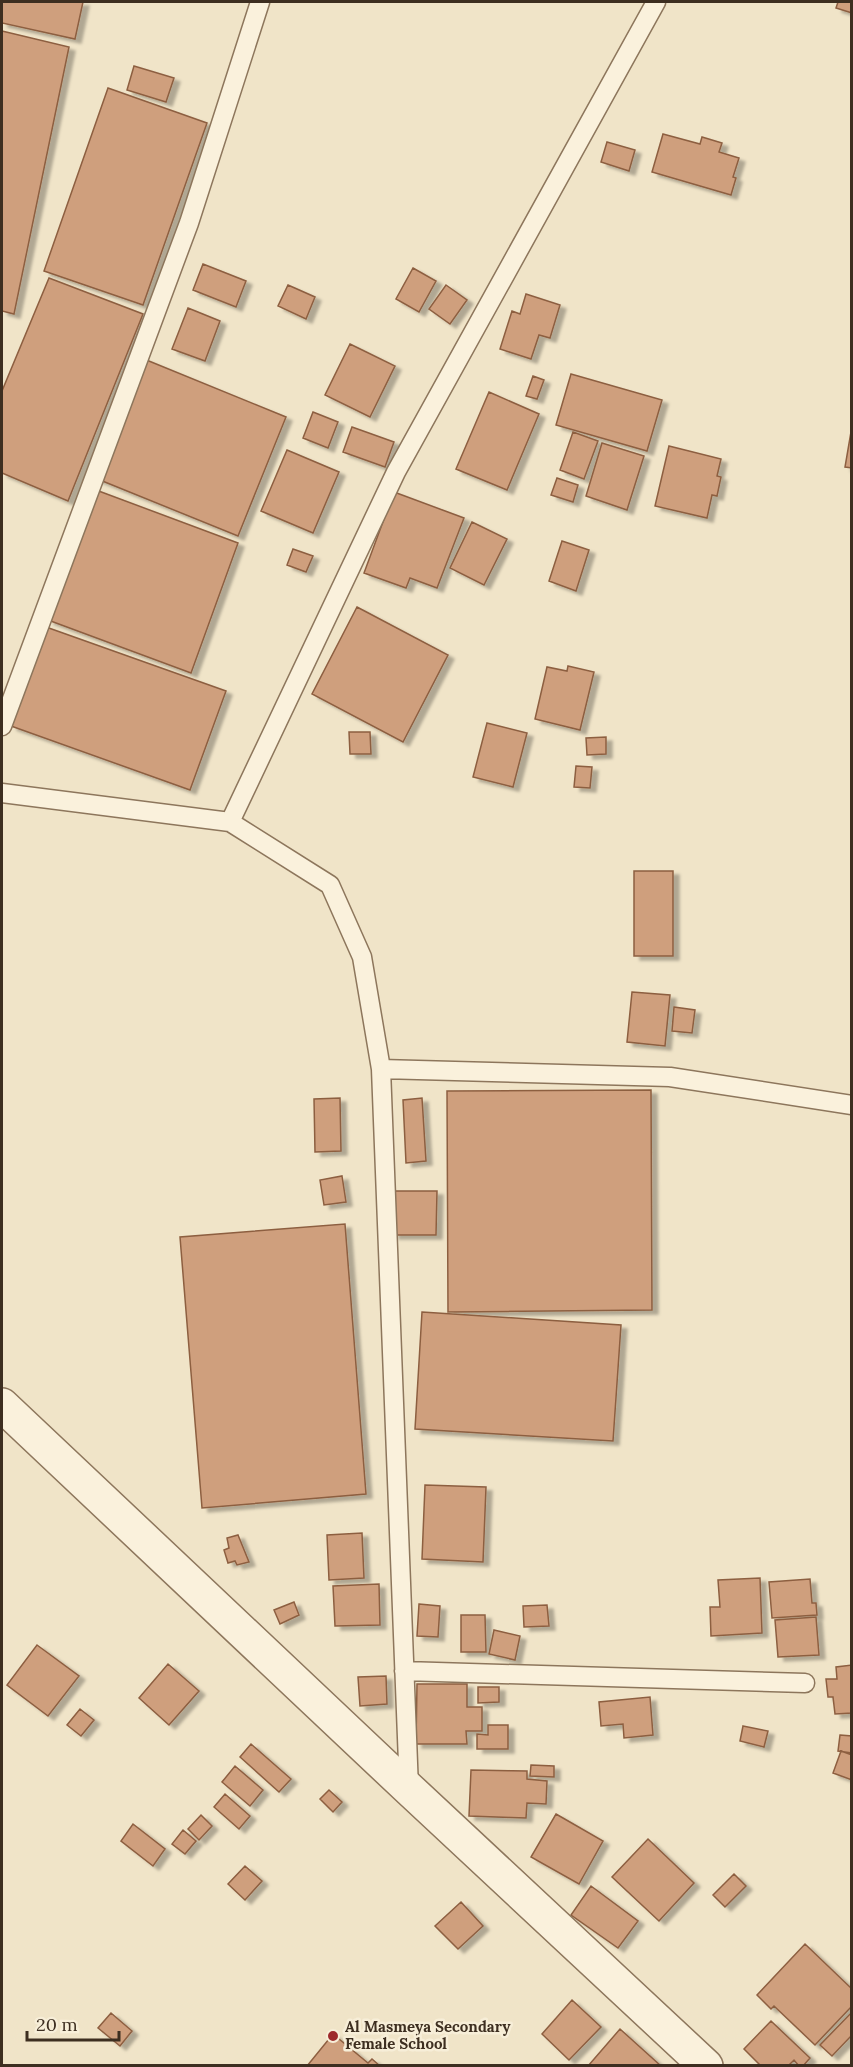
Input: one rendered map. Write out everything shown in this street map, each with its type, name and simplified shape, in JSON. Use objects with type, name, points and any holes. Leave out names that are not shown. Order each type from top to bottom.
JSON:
[{"type":"street","points":[[2,1405],[706,2066]]},
{"type":"lane","points":[[2,726],[189,223],[260,2]]},
{"type":"lane","points":[[230,822],[396,472],[656,2]]},
{"type":"lane","points":[[2,793],[230,822],[330,885],[362,957],[381,1069],[409,1789]]},
{"type":"lane","points":[[381,1069],[670,1077],[852,1105]]},
{"type":"lane","points":[[404,1671],[805,1683]]},
{"type":"building","points":[[2,2],[83,2],[75,39],[2,23]]},
{"type":"building","points":[[838,2],[852,2],[852,13],[836,8]]},
{"type":"building","points":[[2,31],[69,47],[14,314],[2,311]]},
{"type":"building","points":[[134,66],[174,78],[166,102],[127,90]]},
{"type":"building","points":[[108,88],[207,123],[143,305],[44,271]]},
{"type":"building","points":[[663,134],[700,144],[702,137],[722,143],[719,152],[739,158],[733,177],[736,178],[731,195],[652,172]]},
{"type":"building","points":[[607,142],[635,150],[629,171],[601,162]]},
{"type":"building","points":[[203,264],[246,281],[236,307],[193,290]]},
{"type":"building","points":[[413,268],[436,281],[419,312],[396,299]]},
{"type":"building","points":[[49,278],[143,314],[68,501],[2,473],[2,391]]},
{"type":"building","points":[[288,285],[315,297],[306,319],[278,306]]},
{"type":"building","points":[[446,285],[467,300],[450,324],[429,309]]},
{"type":"building","points":[[526,294],[560,305],[550,338],[539,335],[531,359],[500,349],[512,311],[520,314]]},
{"type":"building","points":[[188,308],[220,321],[205,361],[172,349]]},
{"type":"building","points":[[350,344],[395,366],[370,417],[325,395]]},
{"type":"building","points":[[144,359],[286,417],[238,536],[95,478]]},
{"type":"building","points":[[571,374],[662,400],[647,451],[556,425]]},
{"type":"building","points":[[533,376],[544,380],[537,399],[526,396]]},
{"type":"building","points":[[489,392],[539,414],[507,490],[456,469]]},
{"type":"building","points":[[313,412],[338,422],[328,448],[303,438]]},
{"type":"building","points":[[852,426],[852,468],[845,467]]},
{"type":"building","points":[[352,427],[394,442],[385,467],[343,452]]},
{"type":"building","points":[[573,432],[598,441],[584,479],[560,470]]},
{"type":"building","points":[[602,443],[644,456],[627,510],[586,496]]},
{"type":"building","points":[[669,446],[721,459],[717,476],[721,477],[717,496],[712,495],[707,518],[655,506]]},
{"type":"building","points":[[287,450],[339,472],[313,533],[261,511]]},
{"type":"building","points":[[557,478],[578,485],[573,502],[551,495]]},
{"type":"building","points":[[96,490],[238,543],[191,673],[48,620]]},
{"type":"building","points":[[394,492],[464,518],[437,588],[410,578],[406,588],[364,573]]},
{"type":"building","points":[[472,522],[507,539],[484,585],[450,568]]},
{"type":"building","points":[[562,541],[589,550],[576,591],[549,581]]},
{"type":"building","points":[[293,549],[313,556],[306,572],[287,565]]},
{"type":"building","points":[[357,607],[448,655],[403,742],[312,694]]},
{"type":"building","points":[[46,627],[226,691],[190,790],[11,726]]},
{"type":"building","points":[[568,666],[594,672],[580,730],[535,719],[547,667],[567,671]]},
{"type":"building","points":[[487,723],[527,733],[513,787],[473,777]]},
{"type":"building","points":[[349,732],[370,732],[371,754],[350,754]]},
{"type":"building","points":[[606,737],[606,754],[587,755],[586,738]]},
{"type":"building","points":[[576,766],[592,767],[590,788],[574,787]]},
{"type":"building","points":[[634,871],[673,871],[673,956],[634,956]]},
{"type":"building","points":[[632,992],[670,995],[665,1046],[627,1042]]},
{"type":"building","points":[[674,1007],[695,1010],[692,1033],[672,1031]]},
{"type":"building","points":[[651,1090],[652,1310],[448,1312],[447,1091]]},
{"type":"building","points":[[340,1098],[341,1151],[315,1152],[314,1099]]},
{"type":"building","points":[[422,1098],[426,1161],[406,1163],[403,1100]]},
{"type":"building","points":[[342,1176],[346,1202],[324,1205],[320,1180]]},
{"type":"building","points":[[393,1191],[437,1191],[436,1235],[393,1235]]},
{"type":"building","points":[[345,1224],[366,1494],[202,1508],[180,1237]]},
{"type":"building","points":[[422,1312],[621,1325],[613,1441],[415,1429]]},
{"type":"building","points":[[425,1485],[486,1487],[483,1562],[422,1559]]},
{"type":"building","points":[[362,1533],[364,1578],[329,1580],[327,1535]]},
{"type":"building","points":[[238,1535],[249,1562],[237,1565],[235,1561],[228,1563],[224,1550],[229,1548],[227,1538]]},
{"type":"building","points":[[760,1578],[762,1633],[711,1636],[710,1607],[720,1607],[718,1580]]},
{"type":"building","points":[[810,1579],[812,1603],[816,1603],[817,1615],[772,1618],[769,1582]]},
{"type":"building","points":[[379,1584],[380,1625],[335,1626],[333,1586]]},
{"type":"building","points":[[294,1602],[299,1615],[280,1624],[274,1610]]},
{"type":"building","points":[[419,1604],[440,1606],[438,1637],[417,1636]]},
{"type":"building","points":[[547,1605],[549,1626],[524,1627],[523,1606]]},
{"type":"building","points":[[461,1615],[485,1615],[486,1652],[461,1652]]},
{"type":"building","points":[[816,1617],[819,1655],[778,1657],[775,1620]]},
{"type":"building","points":[[494,1630],[520,1636],[515,1660],[489,1654]]},
{"type":"building","points":[[37,1645],[79,1676],[48,1716],[7,1685]]},
{"type":"building","points":[[168,1664],[199,1691],[169,1725],[139,1698]]},
{"type":"building","points":[[852,1665],[852,1713],[835,1714],[833,1697],[828,1697],[826,1679],[837,1679],[836,1667]]},
{"type":"building","points":[[386,1676],[387,1704],[360,1706],[358,1677]]},
{"type":"building","points":[[417,1684],[467,1684],[467,1707],[482,1707],[482,1731],[466,1731],[467,1744],[416,1744]]},
{"type":"building","points":[[478,1687],[499,1687],[499,1702],[478,1703]]},
{"type":"building","points":[[650,1697],[653,1735],[624,1738],[623,1724],[601,1726],[599,1702]]},
{"type":"building","points":[[80,1709],[94,1720],[81,1736],[67,1725]]},
{"type":"building","points":[[488,1725],[508,1725],[508,1749],[477,1749],[477,1734],[488,1735]]},
{"type":"building","points":[[743,1726],[768,1731],[764,1747],[740,1741]]},
{"type":"building","points":[[840,1735],[852,1736],[852,1753],[838,1751]]},
{"type":"building","points":[[251,1744],[291,1779],[279,1792],[240,1757]]},
{"type":"building","points":[[841,1751],[852,1755],[852,1780],[833,1773]]},
{"type":"building","points":[[531,1765],[554,1766],[554,1777],[530,1776]]},
{"type":"building","points":[[235,1766],[263,1790],[250,1806],[222,1782]]},
{"type":"building","points":[[471,1770],[527,1771],[527,1779],[547,1781],[546,1804],[527,1803],[526,1818],[469,1816]]},
{"type":"building","points":[[329,1790],[342,1802],[333,1812],[320,1799]]},
{"type":"building","points":[[225,1794],[250,1816],[239,1829],[214,1807]]},
{"type":"building","points":[[556,1814],[603,1841],[579,1884],[531,1857]]},
{"type":"building","points":[[201,1815],[212,1826],[199,1840],[188,1829]]},
{"type":"building","points":[[133,1824],[165,1849],[153,1866],[121,1841]]},
{"type":"building","points":[[183,1830],[196,1841],[185,1854],[172,1844]]},
{"type":"building","points":[[648,1839],[694,1883],[659,1921],[612,1877]]},
{"type":"building","points":[[245,1866],[262,1881],[245,1900],[228,1884]]},
{"type":"building","points":[[734,1874],[746,1886],[725,1907],[713,1895]]},
{"type":"building","points":[[591,1886],[638,1921],[618,1948],[571,1915]]},
{"type":"building","points":[[461,1902],[483,1926],[458,1949],[435,1926]]},
{"type":"building","points":[[805,1944],[852,1989],[852,2006],[815,2045],[774,2006],[771,2009],[757,1995]]},
{"type":"building","points":[[572,2000],[601,2027],[569,2060],[542,2034]]},
{"type":"building","points":[[852,2012],[852,2035],[832,2056],[820,2045]]},
{"type":"building","points":[[111,2013],[132,2031],[120,2046],[98,2028]]},
{"type":"building","points":[[771,2021],[810,2058],[803,2066],[799,2066],[794,2060],[788,2066],[761,2066],[744,2049]]},
{"type":"building","points":[[620,2029],[661,2066],[588,2066]]},
{"type":"building","points":[[333,2034],[368,2063],[372,2059],[380,2066],[307,2066]]},
{"type":"place","name":"Al Masmeya Secondary Female School","points":[[333,2036]]}]
